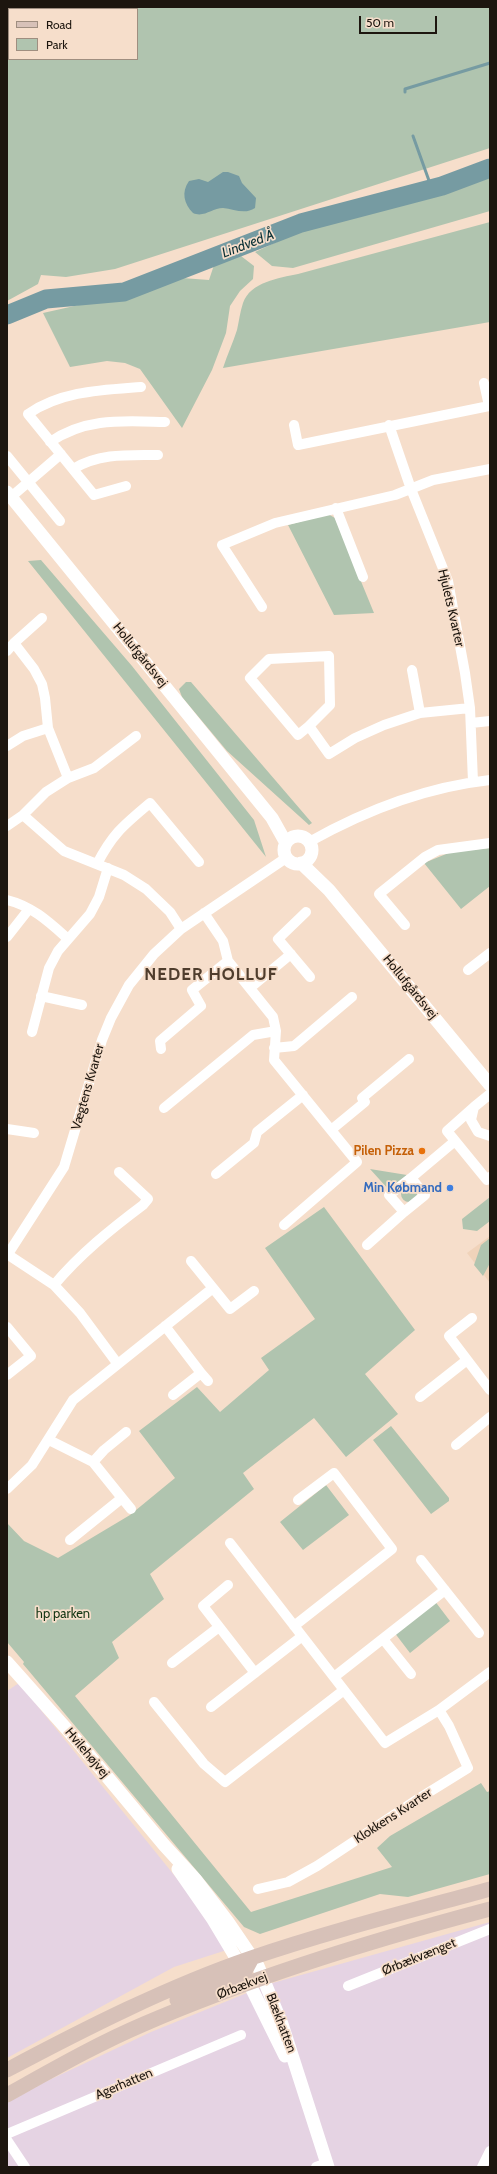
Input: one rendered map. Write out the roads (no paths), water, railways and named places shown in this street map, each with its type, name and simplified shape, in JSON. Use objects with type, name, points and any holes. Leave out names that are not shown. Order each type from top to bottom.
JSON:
[{"type":"main road","name":"Ørbækvej","points":[[251,1970],[354,1927],[490,1889]]},
{"type":"main road","name":"Ørbækvej","points":[[7,2070],[73,2034],[207,1975],[251,1970],[490,1909]]},
{"type":"main road","points":[[7,2095],[64,2063],[143,2024],[158,2008],[251,1970]]},
{"type":"street","points":[[294,425],[298,445],[389,425],[489,406],[484,383]]},
{"type":"street","points":[[126,486],[94,495],[28,414],[42,404],[64,396],[141,387]]},
{"type":"street","points":[[50,442],[65,431],[85,425],[117,421],[165,422]]},
{"type":"street","name":"Hjulets Kvarter","points":[[389,425],[411,488],[448,581],[466,672],[471,723],[473,782]]},
{"type":"street","points":[[9,494],[28,482],[61,454]]},
{"type":"street","points":[[73,469],[86,461],[98,457],[158,455]]},
{"type":"street","points":[[7,456],[60,521]]},
{"type":"street","points":[[262,607],[222,545],[275,523],[395,495],[433,480],[490,469]]},
{"type":"street","name":"Hollufgårdsvej","points":[[9,494],[290,840]]},
{"type":"street","points":[[336,508],[363,577]]},
{"type":"street","points":[[7,651],[42,618]]},
{"type":"street","points":[[14,643],[34,669],[42,684],[48,728],[68,778]]},
{"type":"street","points":[[329,656],[330,705],[309,726],[298,735],[250,678],[269,659],[329,656]]},
{"type":"street","points":[[412,670],[420,713]]},
{"type":"street","points":[[309,726],[329,754],[355,738],[384,725],[420,713],[470,708]]},
{"type":"street","points":[[471,723],[490,721]]},
{"type":"street","points":[[7,746],[23,736],[48,728]]},
{"type":"street","points":[[7,826],[23,815],[46,792],[68,778],[94,768],[136,736]]},
{"type":"street","points":[[307,854],[303,837],[290,840],[284,850],[286,858],[293,863],[307,854],[339,826],[383,806],[426,792],[490,780]]},
{"type":"street","points":[[97,864],[107,844],[118,829],[150,803],[199,862]]},
{"type":"street","points":[[23,815],[64,851],[108,868],[146,889],[170,912],[182,929]]},
{"type":"street","points":[[405,925],[379,894],[425,857],[438,850],[490,844]]},
{"type":"street","name":"Hollufgårdsvej","points":[[307,854],[329,890],[490,1085]]},
{"type":"street","name":"Vægtens Kvarter","points":[[116,1363],[80,1313],[54,1285],[8,1254],[64,1167],[102,1040],[111,1018],[129,985],[154,954],[182,929],[286,858]]},
{"type":"street","points":[[32,1032],[49,968],[58,951],[90,914],[99,897],[108,868]]},
{"type":"street","points":[[7,900],[30,909],[44,918],[68,939]]},
{"type":"street","points":[[7,937],[30,909]]},
{"type":"street","points":[[306,912],[278,939],[310,977]]},
{"type":"street","points":[[204,913],[223,941],[228,961],[273,1017],[276,1031],[274,1060],[357,1162],[284,1225]]},
{"type":"street","points":[[468,970],[490,952]]},
{"type":"street","points":[[250,988],[291,954]]},
{"type":"street","points":[[161,1049],[160,1041],[201,1006],[192,990],[228,961]]},
{"type":"street","points":[[41,996],[82,1005]]},
{"type":"street","points":[[274,1048],[294,1046],[352,996]]},
{"type":"street","points":[[164,1108],[253,1035],[276,1031]]},
{"type":"street","points":[[331,1130],[365,1102],[362,1098],[409,1059]]},
{"type":"street","points":[[490,1094],[447,1131],[487,1180],[490,1177]]},
{"type":"street","points":[[216,1174],[254,1143],[257,1132],[303,1095]]},
{"type":"street","points":[[474,1107],[471,1120],[478,1132],[490,1136]]},
{"type":"street","points":[[7,1129],[34,1133]]},
{"type":"street","points":[[404,1212],[389,1195],[455,1141]]},
{"type":"street","points":[[54,1285],[72,1264],[97,1240],[143,1205],[148,1198],[119,1172]]},
{"type":"street","points":[[367,1245],[425,1195],[411,1178]]},
{"type":"street","points":[[190,1261],[230,1309],[254,1292]]},
{"type":"street","points":[[7,1489],[32,1465],[73,1400],[116,1363],[213,1288]]},
{"type":"street","points":[[472,1318],[449,1336],[490,1390]]},
{"type":"street","points":[[165,1326],[208,1381]]},
{"type":"street","points":[[7,1327],[31,1356],[7,1375]]},
{"type":"street","points":[[420,1397],[467,1360]]},
{"type":"street","points":[[173,1395],[201,1373]]},
{"type":"street","points":[[456,1445],[490,1417]]},
{"type":"street","points":[[93,1462],[104,1450],[126,1432]]},
{"type":"street","points":[[49,1440],[93,1462],[131,1509]]},
{"type":"street","points":[[294,1626],[392,1550],[334,1473],[298,1500]]},
{"type":"street","points":[[70,1540],[122,1498]]},
{"type":"street","points":[[230,1543],[385,1743],[439,1710],[490,1672]]},
{"type":"street","points":[[421,1560],[479,1633]]},
{"type":"street","points":[[228,1585],[203,1606],[255,1673]]},
{"type":"street","points":[[334,1677],[445,1590]]},
{"type":"street","points":[[172,1663],[219,1627]]},
{"type":"street","points":[[211,1707],[302,1637]]},
{"type":"street","points":[[383,1638],[411,1674]]},
{"type":"street","name":"Hvilehøjvej","points":[[7,1662],[79,1743],[200,1886],[228,1922],[251,1970]]},
{"type":"street","points":[[154,1702],[204,1764],[225,1782],[344,1690]]},
{"type":"street","name":"Klokkens Kvarter","points":[[258,1889],[288,1882],[317,1866],[418,1799],[468,1768],[449,1726],[439,1710]]},
{"type":"street","name":"Ørbækvænget","points":[[348,1986],[490,1929]]},
{"type":"street","name":"Blækhatten","points":[[251,1970],[282,2024],[304,2091],[324,2166]]},
{"type":"street","name":"Agerhatten","points":[[7,2134],[241,2035]]},
{"type":"street","points":[[7,2140],[24,2167]]},
{"type":"street","points":[[482,2167],[490,2151]]},
{"type":"water","points":[[223,172],[228,172],[239,176],[242,183],[256,198],[255,208],[247,211],[239,211],[219,208],[204,214],[193,213],[187,206],[184,194],[189,181],[199,179],[208,182]]},
{"type":"waterway","points":[[405,92],[405,89],[490,63]]},
{"type":"waterway","points":[[413,136],[432,189]]},
{"type":"waterway","name":"Lindved Å","points":[[7,315],[46,299],[124,292],[301,223],[442,186],[490,168]]},
{"type":"place","name":"Pilen Pizza","points":[[422,1151]]},
{"type":"place","name":"Min Købmand","points":[[450,1188]]},
{"type":"district","name":"NEDER HOLLUF","points":[[211,975]]},
{"type":"park label","name":"hp parken","points":[[63,1614]]}]
